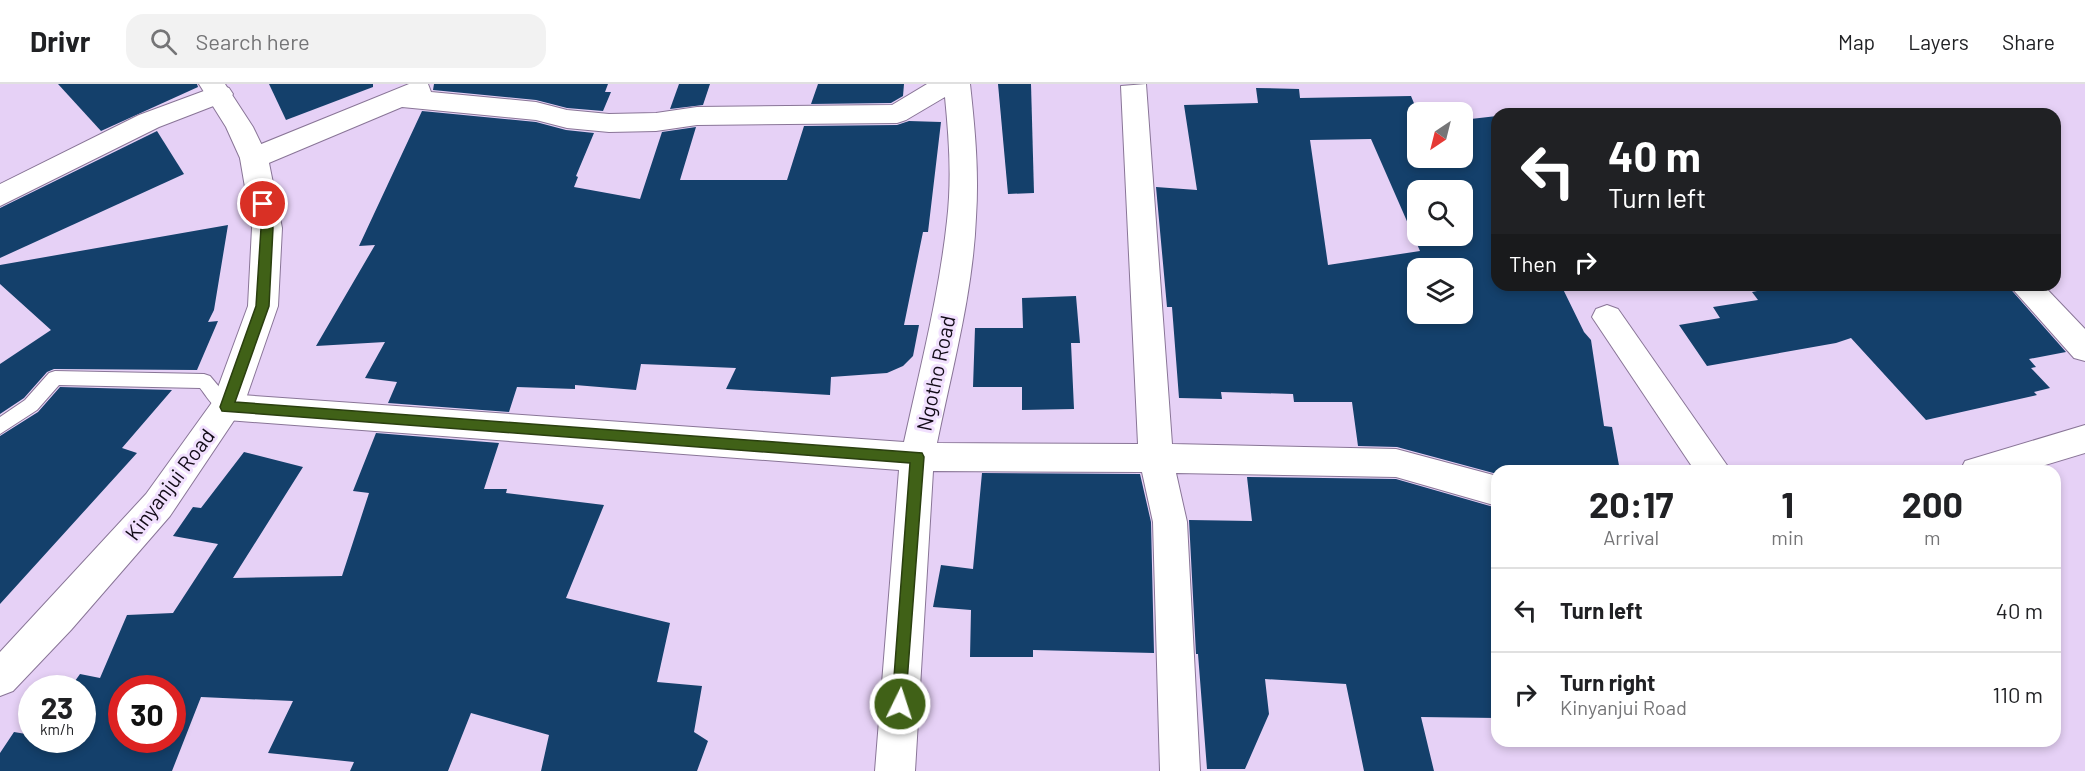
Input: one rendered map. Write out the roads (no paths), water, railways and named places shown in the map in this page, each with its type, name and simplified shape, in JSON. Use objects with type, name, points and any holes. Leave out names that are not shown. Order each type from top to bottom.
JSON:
[{"type":"street","points":[[254,158],[435,84]]},
{"type":"street","points":[[398,98],[537,111],[567,120],[609,123],[656,122],[697,116],[897,114],[946,84]]},
{"type":"street","name":"Ngotho Road","points":[[895,771],[918,457],[952,293],[962,219],[964,155],[957,84]]},
{"type":"street","points":[[1135,85],[1156,458],[1170,522],[1180,771]]},
{"type":"street","points":[[0,196],[216,89]]},
{"type":"street","name":"Kinyanjui Road","points":[[0,678],[58,618],[158,505],[227,407],[263,306],[267,228],[254,158],[216,89]]},
{"type":"street","points":[[2030,291],[2085,349]]},
{"type":"street","points":[[1607,316],[1710,465]]},
{"type":"street","points":[[227,407],[918,457],[1156,458],[1396,463],[1491,489]]},
{"type":"street","points":[[1997,465],[2085,439]]},
{"type":"lane","points":[[0,428],[31,405],[55,378],[204,381],[227,407]]}]
